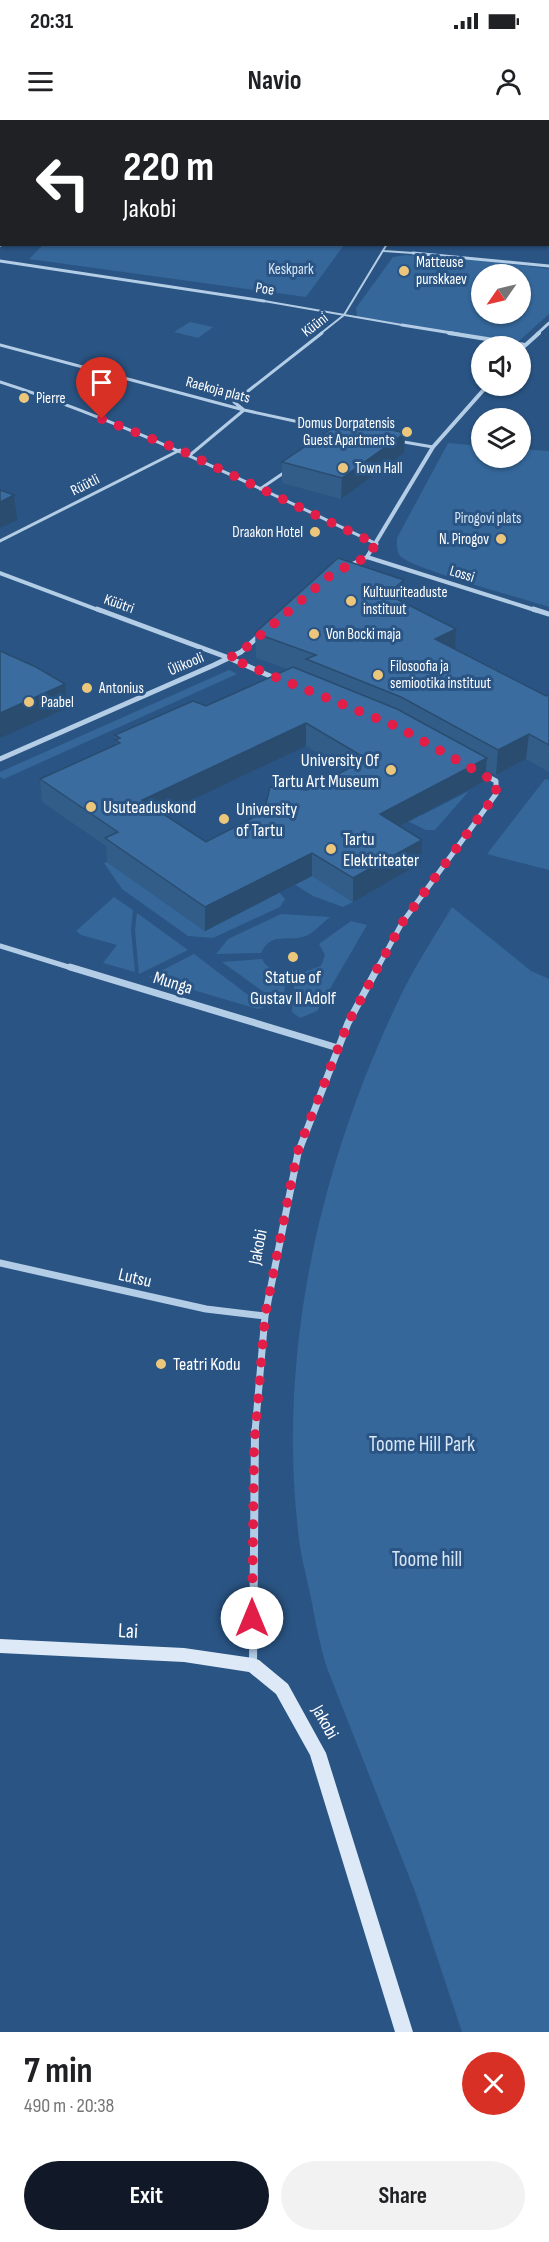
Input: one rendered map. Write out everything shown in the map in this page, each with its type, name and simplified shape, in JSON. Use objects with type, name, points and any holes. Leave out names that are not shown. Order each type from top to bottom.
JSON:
[{"type":"main road","name":"Lai","points":[[0,1646],[184,1655],[253,1665]]},
{"type":"main road","name":"Jakobi","points":[[253,1665],[282,1689],[318,1753],[404,2032]]},
{"type":"street","name":"Küüni","points":[[244,410],[234,402],[344,315],[386,246]]},
{"type":"street","points":[[384,251],[549,266]]},
{"type":"street","name":"Poe","points":[[0,261],[264,301],[471,336]]},
{"type":"street","points":[[531,340],[549,323]]},
{"type":"street","name":"Raekoja plats","points":[[0,345],[244,410],[343,432],[334,438]]},
{"type":"street","points":[[0,382],[44,396],[180,450],[376,544]]},
{"type":"street","points":[[341,569],[367,557],[433,447],[478,396]]},
{"type":"street","points":[[190,455],[244,410]]},
{"type":"street","points":[[388,440],[433,447]]},
{"type":"street","name":"Rüütli","points":[[0,541],[180,450]]},
{"type":"street","points":[[260,489],[297,464]]},
{"type":"street","name":"Lossi","points":[[367,557],[549,614]]},
{"type":"street","name":"Küütri","points":[[0,573],[229,658]]},
{"type":"street","name":"Ülikooli","points":[[0,759],[229,658],[241,652],[270,627]]},
{"type":"street","points":[[229,658],[282,681]]},
{"type":"street","name":"Jakobi","points":[[253,1665],[254,1448],[265,1316],[297,1153],[348,1023],[402,923],[496,794],[496,782],[476,771]]},
{"type":"street","name":"Munga","points":[[0,946],[338,1048]]},
{"type":"street","name":"Lutsu","points":[[0,1263],[206,1309],[265,1316]]},
{"type":"green space","name":"Keskpark","points":[[42,246],[343,246],[306,297],[29,259]]},
{"type":"green space","points":[[406,255],[488,261],[511,264],[471,264],[471,324],[531,324],[531,267],[549,269],[549,314],[525,336],[479,336],[357,317],[356,308],[393,257]]},
{"type":"green space","points":[[190,322],[213,327],[198,338],[174,332]]},
{"type":"green space","name":"Pirogovi plats","points":[[448,443],[471,445],[471,468],[531,468],[531,450],[549,451],[549,607],[446,576],[409,562],[400,556],[397,550],[397,538]]},
{"type":"green space","points":[[229,670],[237,674],[4,779],[0,777],[0,772]]},
{"type":"green space","points":[[545,779],[549,780],[549,870],[487,854]]},
{"type":"green space","points":[[469,791],[435,830],[426,830],[405,820],[416,812],[422,815]]},
{"type":"green space","points":[[107,862],[205,931],[279,892],[285,899],[280,907],[213,938],[188,936],[122,889],[104,863]]},
{"type":"green space","points":[[311,875],[353,902],[343,907],[313,896],[294,884]]},
{"type":"green space","points":[[114,897],[133,910],[131,930],[135,972],[103,963],[117,945],[81,935],[76,931]]},
{"type":"green space","name":"Toome Hill Park","points":[[452,907],[531,971],[549,979],[549,2032],[462,2032],[416,1894],[327,1668],[299,1539],[293,1469],[294,1400],[300,1330],[311,1261],[327,1193],[347,1126],[372,1061],[406,985]]},
{"type":"green space","points":[[137,913],[188,950],[139,974],[135,930]]},
{"type":"green space","points":[[281,914],[330,917],[306,936],[274,940],[265,946],[261,953],[216,954],[228,939]]},
{"type":"green space","points":[[351,921],[367,925],[317,1011],[300,1018],[292,1012],[295,975],[321,966],[325,955],[319,944]]},
{"type":"green space","points":[[194,954],[264,1007],[258,1009],[149,977]]},
{"type":"green space","points":[[262,959],[272,970],[286,974],[283,1006],[222,962]]},
{"type":"building","points":[[346,419],[405,433],[342,478],[282,462]]},
{"type":"building","points":[[0,490],[14,495],[0,502]]},
{"type":"building","points":[[338,558],[404,580],[387,594],[456,629],[435,639],[546,696],[549,695],[549,745],[529,734],[498,750],[401,697],[306,659],[316,655],[255,633]]},
{"type":"building","points":[[0,651],[36,667],[65,684],[0,713]]},
{"type":"building","points":[[293,667],[397,709],[487,758],[380,814],[422,840],[353,878],[312,853],[205,907],[105,838],[118,832],[40,779],[120,743],[115,740],[120,738],[115,735],[193,701],[206,706]],"holes":[[[306,723],[367,759],[307,790],[270,787],[264,812],[206,842],[142,800]]]},
{"type":"place","name":"Matteuse purskkaev","points":[[404,271]]},
{"type":"place","name":"Pierre","points":[[24,398]]},
{"type":"place","name":"Domus Dorpatensis Guest Apartments","points":[[407,432]]},
{"type":"place","name":"Town Hall","points":[[343,468]]},
{"type":"place","name":"Draakon Hotel","points":[[315,532]]},
{"type":"place","name":"N. Pirogov","points":[[501,539]]},
{"type":"place","name":"Kultuuriteaduste instituut","points":[[351,601]]},
{"type":"place","name":"Von Bocki maja","points":[[314,634]]},
{"type":"place","name":"Filosoofia ja semiootika instituut","points":[[378,675]]},
{"type":"place","name":"Antonius","points":[[87,688]]},
{"type":"place","name":"Paabel","points":[[29,702]]},
{"type":"place","name":"University Of Tartu Art Museum","points":[[391,770]]},
{"type":"place","name":"Usuteaduskond","points":[[91,807]]},
{"type":"place","name":"University of Tartu","points":[[224,819]]},
{"type":"place","name":"Tartu Elektriteater","points":[[331,849]]},
{"type":"place","name":"Statue of Gustav II Adolf","points":[[293,957]]},
{"type":"place","name":"Teatri Kodu","points":[[161,1364]]},
{"type":"route","points":[[102,419],[180,450],[376,544],[367,557],[333,573],[241,652],[229,658],[260,673],[398,727],[496,782],[496,794],[402,923],[348,1023],[297,1153],[265,1316],[254,1448],[252,1618]]},
{"type":"park label","name":"Toome hill","points":[[427,1559]]}]
